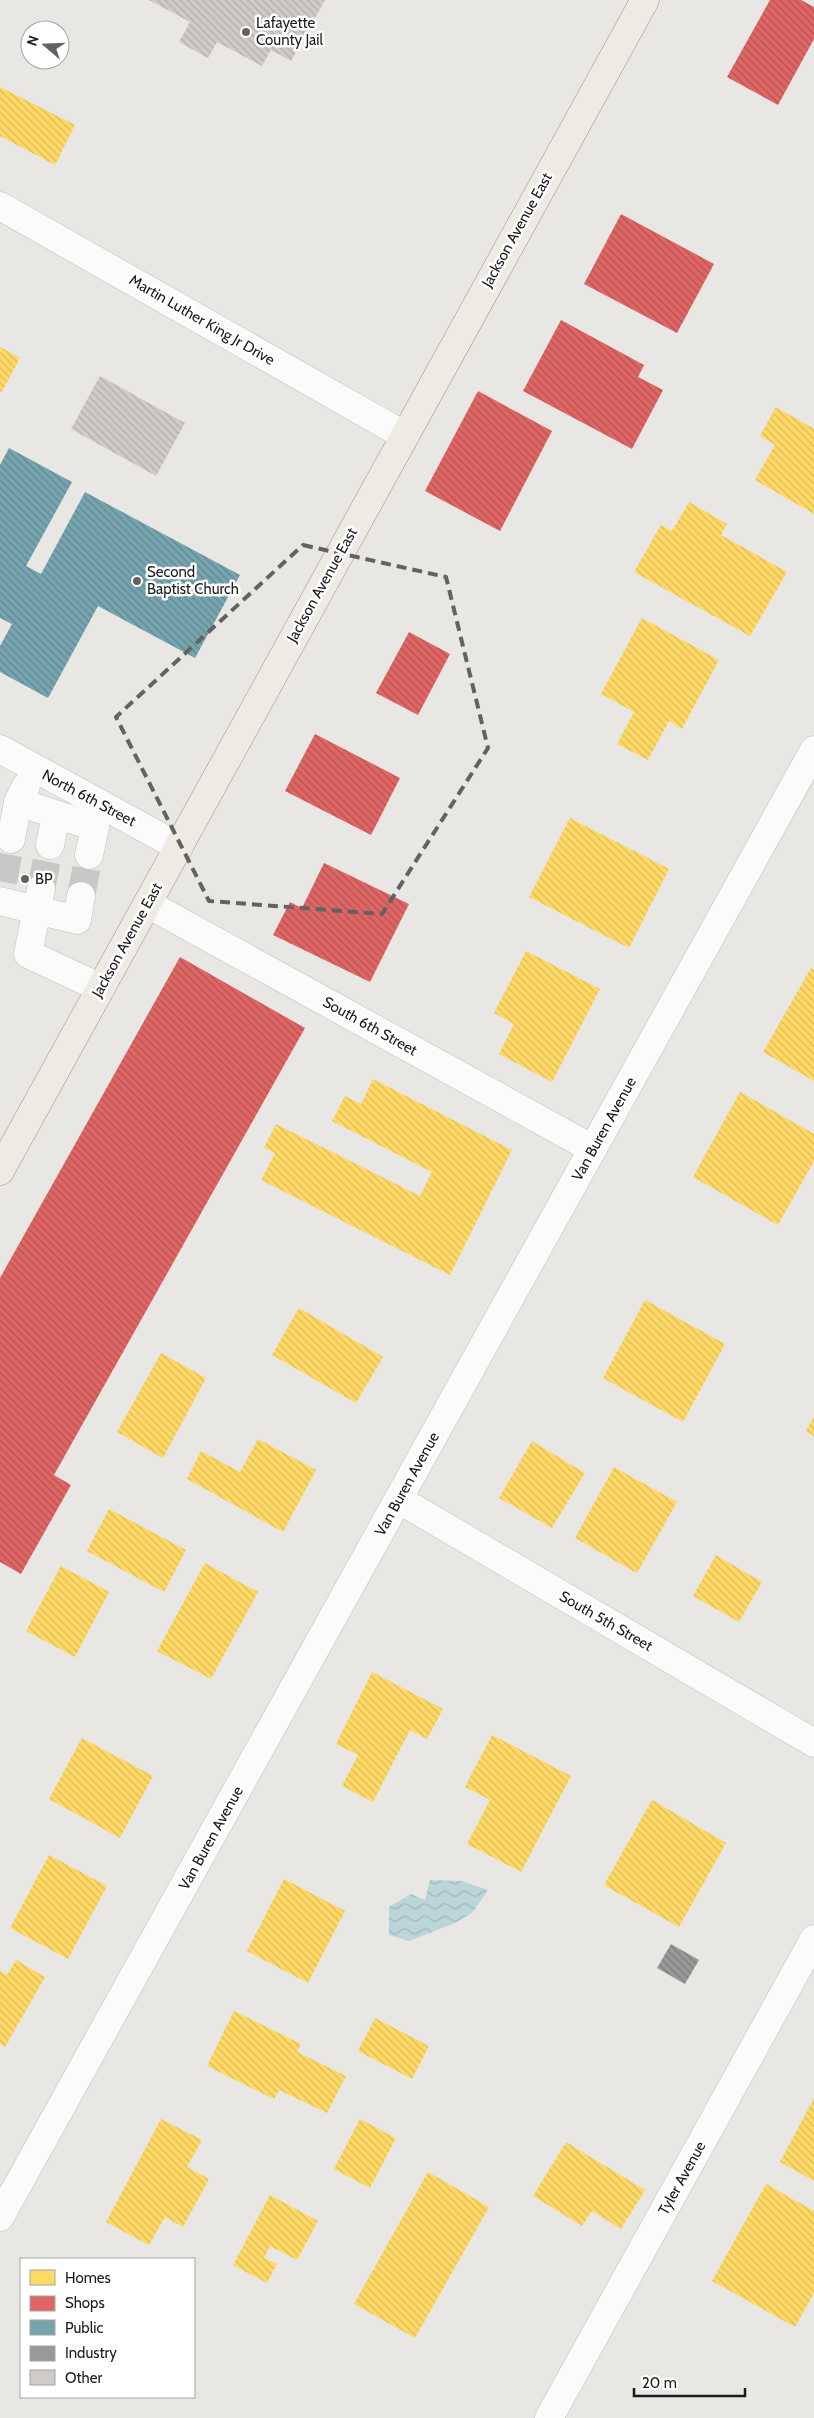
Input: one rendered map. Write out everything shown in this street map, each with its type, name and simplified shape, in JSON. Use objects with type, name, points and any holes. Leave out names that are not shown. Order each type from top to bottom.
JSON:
[{"type":"main road","name":"Jackson Avenue East","points":[[0,1171],[645,0]]},
{"type":"street","name":"Martin Luther King Jr Drive","points":[[0,206],[404,435]]},
{"type":"street","name":"North 6th Street","points":[[0,749],[179,847]]},
{"type":"street","name":"Van Buren Avenue","points":[[0,2217],[814,750]]},
{"type":"street","points":[[11,839],[18,802],[35,769]]},
{"type":"street","points":[[18,802],[95,827],[89,855]]},
{"type":"street","points":[[50,845],[56,815]]},
{"type":"street","points":[[1,893],[39,900],[77,920],[81,896]]},
{"type":"street","points":[[39,900],[28,954],[101,988]]},
{"type":"street","name":"South 6th Street","points":[[148,904],[593,1149]]},
{"type":"street","name":"South 5th Street","points":[[398,1500],[814,1743]]},
{"type":"street","name":"Tyler Avenue","points":[[549,2418],[814,1939]]},
{"type":"highlighted area","points":[[303,545],[446,577],[488,748],[382,914],[209,901],[116,717]]},
{"type":"water","points":[[430,1880],[462,1881],[488,1890],[472,1913],[455,1923],[409,1941],[389,1935],[389,1907],[411,1894],[425,1900]]},
{"type":"building: Homes","points":[[0,87],[75,125],[55,165],[0,136]]},
{"type":"building: Homes","points":[[0,347],[20,358],[2,392],[0,391]]},
{"type":"building: Homes","points":[[776,407],[814,429],[814,514],[755,480],[775,445],[760,436]]},
{"type":"building: Homes","points":[[689,502],[727,524],[721,535],[787,572],[750,636],[634,572],[661,525],[672,531]]},
{"type":"building: Homes","points":[[642,618],[719,660],[682,729],[669,721],[648,760],[617,744],[634,712],[601,694]]},
{"type":"building: Homes","points":[[570,818],[669,869],[629,948],[529,897]]},
{"type":"building: Homes","points":[[526,951],[600,989],[552,1082],[499,1054],[514,1024],[494,1013]]},
{"type":"building: Homes","points":[[811,968],[814,970],[814,1081],[763,1052]]},
{"type":"building: Homes","points":[[373,1079],[512,1150],[450,1275],[261,1180],[275,1153],[264,1148],[276,1124],[420,1196],[432,1172],[332,1121],[345,1096],[361,1104]]},
{"type":"building: Homes","points":[[740,1092],[814,1134],[814,1161],[778,1225],[693,1177]]},
{"type":"building: Homes","points":[[645,1300],[725,1344],[683,1422],[603,1378]]},
{"type":"building: Homes","points":[[299,1308],[383,1357],[356,1403],[272,1355]]},
{"type":"building: Homes","points":[[161,1353],[206,1378],[163,1458],[117,1432]]},
{"type":"building: Homes","points":[[814,1416],[814,1436],[806,1431]]},
{"type":"building: Homes","points":[[258,1439],[316,1470],[283,1532],[187,1479],[201,1451],[240,1472]]},
{"type":"building: Homes","points":[[532,1441],[585,1473],[552,1528],[499,1498]]},
{"type":"building: Homes","points":[[614,1467],[677,1502],[637,1573],[575,1538]]},
{"type":"building: Homes","points":[[109,1509],[186,1550],[164,1592],[87,1551]]},
{"type":"building: Homes","points":[[716,1555],[762,1582],[739,1622],[693,1596]]},
{"type":"building: Homes","points":[[205,1563],[258,1592],[211,1679],[157,1651]]},
{"type":"building: Homes","points":[[61,1566],[109,1592],[75,1657],[26,1631]]},
{"type":"building: Homes","points":[[372,1672],[443,1709],[427,1739],[410,1730],[373,1802],[342,1786],[358,1755],[336,1744]]},
{"type":"building: Homes","points":[[492,1735],[571,1776],[521,1872],[467,1844],[490,1800],[465,1787]]},
{"type":"building: Homes","points":[[82,1738],[153,1776],[120,1838],[49,1799]]},
{"type":"building: Homes","points":[[652,1800],[726,1843],[679,1927],[604,1885]]},
{"type":"building: Homes","points":[[49,1855],[107,1886],[68,1959],[10,1928]]},
{"type":"building: Homes","points":[[284,1879],[345,1911],[308,1983],[247,1951]]},
{"type":"building: Homes","points":[[16,1960],[45,1977],[5,2047],[0,2044],[0,1971],[7,1975]]},
{"type":"building: Homes","points":[[234,2011],[301,2044],[297,2052],[346,2076],[327,2113],[279,2090],[274,2099],[207,2066]]},
{"type":"building: Homes","points":[[375,2018],[429,2046],[412,2079],[358,2051]]},
{"type":"building: Homes","points":[[814,2098],[814,2181],[780,2162]]},
{"type":"building: Homes","points":[[161,2119],[202,2140],[187,2167],[209,2179],[183,2227],[165,2217],[149,2245],[106,2222]]},
{"type":"building: Homes","points":[[360,2119],[396,2138],[370,2188],[334,2169]]},
{"type":"building: Homes","points":[[566,2142],[645,2190],[621,2229],[592,2211],[582,2226],[533,2196]]},
{"type":"building: Homes","points":[[428,2172],[489,2207],[415,2338],[354,2304]]},
{"type":"building: Homes","points":[[766,2184],[814,2211],[814,2293],[795,2327],[712,2281]]},
{"type":"building: Homes","points":[[270,2195],[318,2221],[297,2260],[270,2246],[264,2258],[277,2264],[267,2283],[233,2265]]},
{"type":"building: Shops","points":[[770,0],[801,0],[814,7],[814,39],[778,105],[727,77]]},
{"type":"building: Shops","points":[[621,214],[714,264],[677,333],[584,284]]},
{"type":"building: Shops","points":[[561,320],[644,365],[638,377],[663,390],[632,449],[523,391]]},
{"type":"building: Shops","points":[[478,391],[552,431],[500,531],[425,491]]},
{"type":"building: Shops","points":[[409,632],[450,654],[418,715],[376,693]]},
{"type":"building: Shops","points":[[315,734],[400,778],[371,835],[285,791]]},
{"type":"building: Shops","points":[[324,863],[409,904],[370,982],[273,935],[290,902],[302,908]]},
{"type":"building: Shops","points":[[180,957],[305,1028],[54,1475],[71,1485],[21,1574],[0,1562],[0,1278]]},
{"type":"building: Public","points":[[9,448],[72,482],[26,566],[41,574],[85,492],[240,575],[195,658],[98,606],[48,698],[0,672],[0,646],[12,624],[0,618],[0,465]]},
{"type":"building: Industry","points":[[671,1944],[699,1960],[685,1984],[657,1968]]},
{"type":"building: Other","name":"Lafayette County Jail","points":[[149,0],[325,0],[291,61],[271,50],[262,66],[217,42],[208,58],[179,42],[190,22]]},
{"type":"building: Other","points":[[100,376],[185,423],[156,476],[71,429]]},
{"type":"tunnel","points":[[3,882],[11,839]]},
{"type":"tunnel","points":[[41,889],[50,845]]},
{"type":"tunnel","points":[[81,896],[89,855]]},
{"type":"place","name":"Lafayette County Jail","points":[[246,32]]},
{"type":"place","name":"Second Baptist Church","points":[[137,581]]},
{"type":"place","name":"BP","points":[[25,879]]}]
